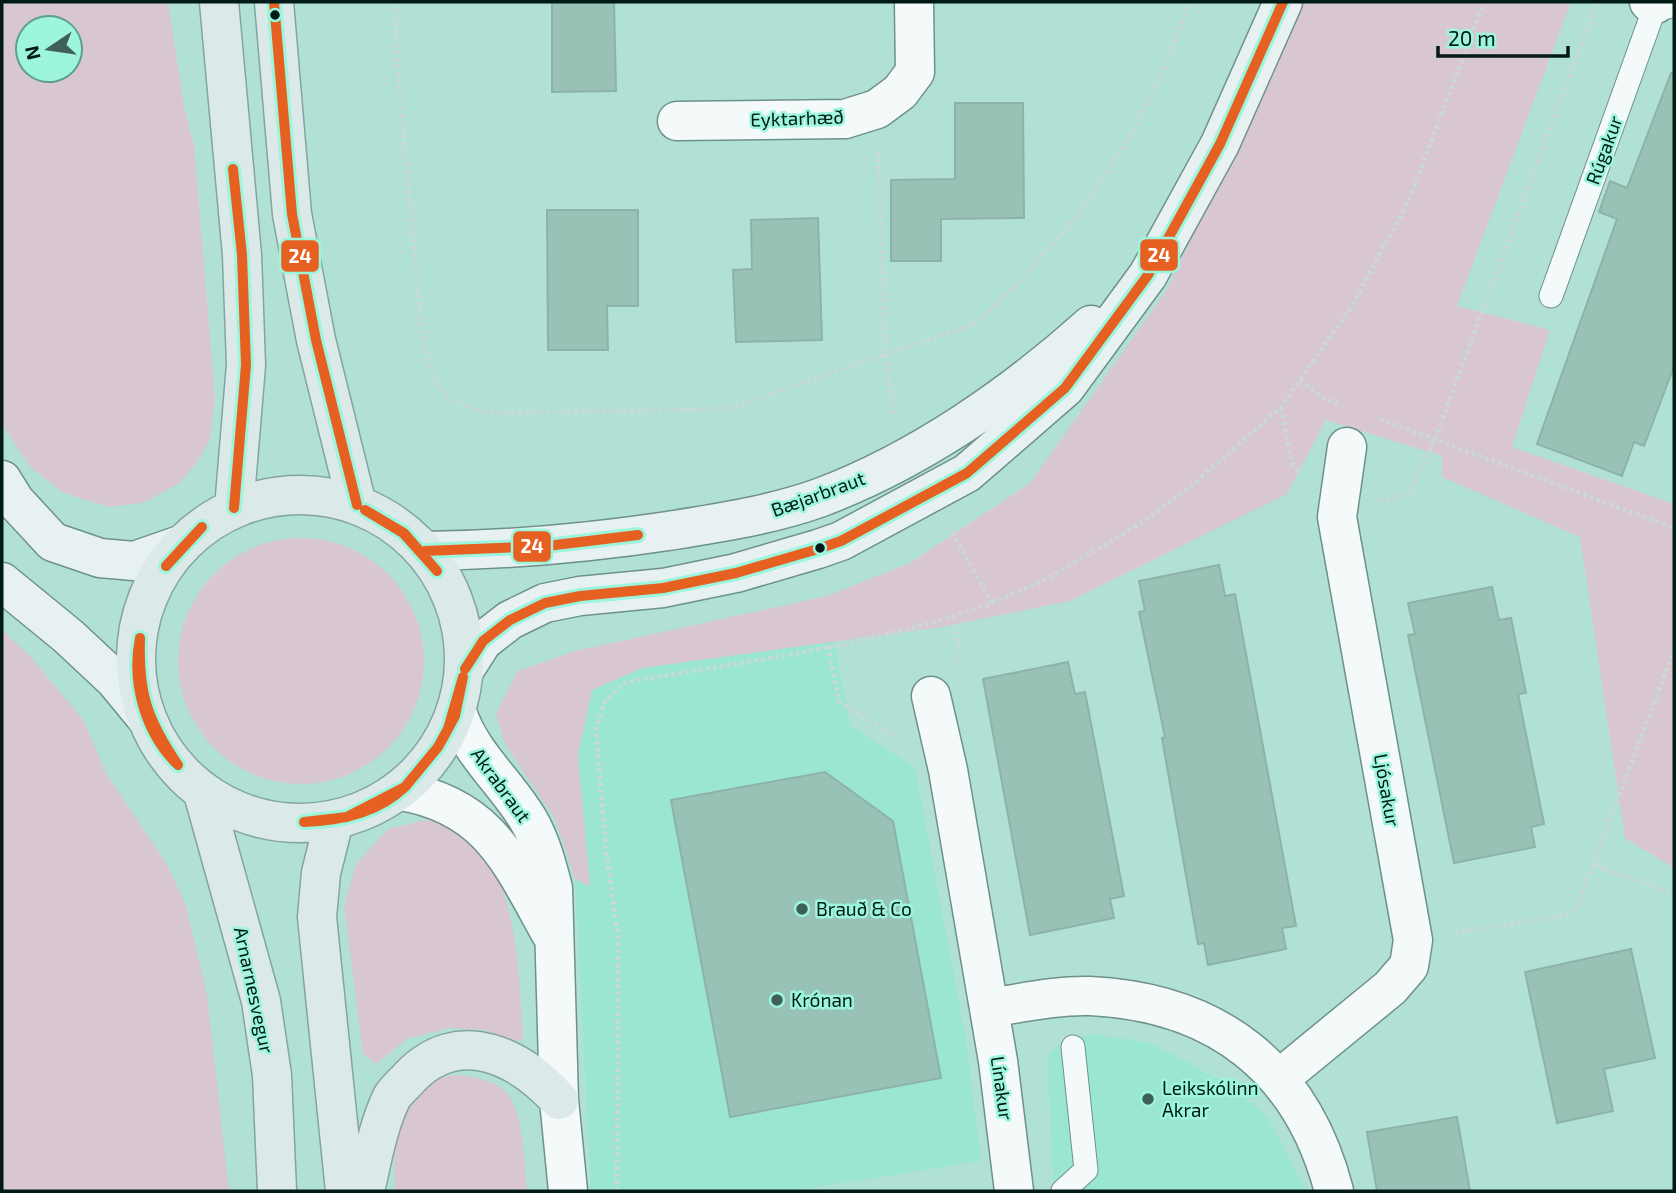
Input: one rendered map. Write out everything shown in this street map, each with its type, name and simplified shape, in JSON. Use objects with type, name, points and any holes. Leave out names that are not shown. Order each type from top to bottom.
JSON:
[{"type":"main road","points":[[219,2],[242,255],[246,365],[234,508]]},
{"type":"main road","points":[[274,2],[292,214],[316,340],[357,505]]},
{"type":"main road","name":"Arnarnesvegur","points":[[295,494],[327,496],[357,505],[405,532],[425,551],[448,587],[462,627],[465,669],[457,712],[435,755],[401,790],[370,810],[334,821],[289,824],[244,815],[203,793],[170,760],[147,719],[136,673],[139,626],[155,582],[183,544],[206,523],[234,508],[264,498],[295,494]]},
{"type":"main road","name":"Arnarnesvegur","points":[[203,793],[261,1001],[272,1075],[278,1191]]},
{"type":"main road","points":[[334,821],[321,873],[317,917],[345,1191]]},
{"type":"main road","points":[[365,1191],[393,1096],[424,1062],[436,1055],[467,1051],[499,1056],[519,1064],[538,1077],[559,1100]]},
{"type":"street","name":"Eyktarhæð","points":[[677,121],[845,119],[877,109],[900,92],[915,72],[914,2]]},
{"type":"street","name":"Bæjarbraut","points":[[465,669],[483,641],[510,620],[545,603],[580,596],[663,588],[724,576],[818,549],[841,541],[967,473],[1065,388],[1147,275],[1220,144],[1283,2]]},
{"type":"street","name":"Bæjarbraut","points":[[425,551],[547,546],[618,538],[711,525],[817,498],[863,479],[978,411],[1051,361],[1147,275]]},
{"type":"street","name":"Ljósakur","points":[[1280,1078],[1390,988],[1409,966],[1413,940],[1337,517],[1347,447]]},
{"type":"street","points":[[2,480],[15,501],[53,542],[100,558],[134,561],[183,544]]},
{"type":"street","points":[[2,582],[68,636],[114,679],[147,719]]},
{"type":"street","name":"Línakur","points":[[930,696],[948,770],[989,1008],[1014,1191]]},
{"type":"street","name":"Akrabraut","points":[[457,712],[465,736],[528,820],[544,855],[553,888],[559,1100],[568,1191]]},
{"type":"street","name":"Akrabraut","points":[[401,790],[427,795],[455,807],[488,831],[515,871],[556,942]]},
{"type":"street","points":[[989,1008],[1087,996],[1153,1005],[1218,1030],[1260,1057],[1280,1078],[1320,1145],[1334,1191]]},
{"type":"lane","name":"Rúgakur","points":[[1551,296],[1660,5]]},
{"type":"lane","points":[[1063,1191],[1086,1170],[1073,1047]]},
{"type":"path","points":[[394,2],[423,345],[438,388],[464,408],[492,413],[727,408],[977,323],[1082,209],[1129,139],[1161,77],[1189,2]]},
{"type":"path","points":[[617,1191],[618,936],[606,851],[596,729],[601,706],[617,688],[633,681],[828,646],[953,617],[992,603],[1043,581],[1146,520],[1194,484],[1281,407],[1353,304],[1409,200],[1484,2]]},
{"type":"path","points":[[1281,407],[1292,463],[1337,517],[1410,492],[1434,439],[1597,2]]},
{"type":"path","points":[[877,109],[886,352],[895,421]]},
{"type":"path","points":[[1300,380],[1321,397],[1346,407]]},
{"type":"path","points":[[1371,416],[1674,528]]},
{"type":"path","points":[[945,520],[992,603]]},
{"type":"path","points":[[828,646],[839,701],[948,770]]},
{"type":"path","points":[[1413,940],[1567,915],[1577,907],[1674,650]]},
{"type":"path","points":[[1594,865],[1674,894]]},
{"type":"shaded area","points":[[2,2],[168,2],[184,107],[194,145],[215,397],[210,439],[196,464],[178,484],[143,503],[108,507],[64,493],[31,468],[2,424]]},
{"type":"shaded area","points":[[1302,2],[1571,2],[1457,306],[1550,330],[1512,447],[1674,504],[1674,868],[1625,838],[1580,537],[1442,477],[1442,456],[1326,420],[1287,494],[1070,601],[941,627],[642,668],[592,690],[578,755],[590,886],[575,879],[555,819],[505,744],[496,713],[518,671],[575,651],[827,596],[910,563],[1030,483],[1168,288]]},
{"type":"shaded area","points":[[301,538],[348,548],[369,559],[388,574],[403,593],[414,614],[424,661],[414,708],[403,729],[388,748],[369,763],[348,774],[301,784],[254,774],[233,763],[214,748],[199,729],[188,708],[178,661],[188,614],[199,593],[214,574],[233,559],[254,548]]},
{"type":"shaded area","points":[[2,630],[32,658],[84,721],[107,775],[167,864],[186,906],[207,994],[229,1191],[2,1191]]},
{"type":"shaded area","points":[[834,642],[850,725],[915,768],[966,1040],[981,1161],[791,1191],[591,1191],[575,880],[589,886],[578,755],[592,690],[642,668]]},
{"type":"shaded area","points":[[431,819],[466,832],[483,850],[496,873],[506,900],[517,957],[523,1039],[510,1043],[486,1030],[449,1028],[407,1039],[376,1064],[363,1054],[344,906],[356,864],[388,829]]},
{"type":"shaded area","name":"Leikskólinn Akrar","points":[[1093,1034],[1151,1043],[1227,1084],[1266,1115],[1306,1191],[1054,1191],[1047,1057],[1062,1041]]},
{"type":"shaded area","points":[[458,1075],[491,1082],[508,1094],[520,1127],[527,1191],[395,1191],[397,1129],[408,1101],[430,1081]]},
{"type":"building","points":[[552,2],[614,2],[616,91],[552,92]]},
{"type":"building","points":[[1671,73],[1674,74],[1674,366],[1644,446],[1634,442],[1622,476],[1537,444],[1617,219],[1599,212],[1610,181],[1627,188]]},
{"type":"building","points":[[955,103],[1023,103],[1024,218],[941,219],[941,261],[891,261],[891,180],[955,179]]},
{"type":"building","points":[[547,210],[638,210],[638,306],[607,306],[608,350],[548,350]]},
{"type":"building","points":[[818,218],[822,340],[736,342],[733,270],[752,269],[751,220]]},
{"type":"building","points":[[1219,565],[1225,596],[1235,594],[1296,926],[1282,928],[1286,949],[1208,965],[1204,943],[1198,944],[1162,738],[1165,737],[1139,612],[1145,611],[1139,581]]},
{"type":"building","points":[[1492,587],[1499,620],[1511,618],[1526,693],[1518,694],[1544,824],[1531,827],[1535,847],[1454,863],[1408,635],[1415,634],[1408,603]]},
{"type":"building","points":[[1068,662],[1075,694],[1085,692],[1124,896],[1110,899],[1114,918],[1030,935],[983,679]]},
{"type":"building","points":[[825,772],[893,821],[941,1078],[730,1117],[671,800]]},
{"type":"building","points":[[1631,949],[1655,1058],[1604,1069],[1613,1111],[1557,1123],[1525,972]]},
{"type":"building","points":[[1457,1117],[1470,1191],[1377,1191],[1367,1132]]},
{"type":"transit line","name":"24","points":[[274,2],[292,214],[316,340],[357,505]]},
{"type":"transit line","name":"24","points":[[465,669],[483,641],[510,620],[545,603],[580,596],[663,588],[736,573],[818,549],[841,541],[967,473],[1065,388],[1148,275],[1220,144],[1283,2]]},
{"type":"transit line","name":"24","points":[[233,169],[242,255],[246,365],[234,508]]},
{"type":"transit line","name":"24","points":[[365,510],[404,533],[437,571]]},
{"type":"transit line","name":"24","points":[[365,510],[403,533],[437,571]]},
{"type":"transit line","name":"24","points":[[166,566],[202,527]]},
{"type":"transit line","name":"24","points":[[166,566],[202,527]]},
{"type":"transit line","name":"24","points":[[425,551],[547,546],[638,535]]},
{"type":"transit line","name":"24","points":[[140,638],[141,675],[147,705],[159,733],[178,765]]},
{"type":"transit line","name":"24","points":[[140,638],[138,672],[143,706],[157,738],[178,765]]},
{"type":"transit line","name":"24","points":[[438,747],[448,729],[463,677]]},
{"type":"transit line","name":"24","points":[[438,747],[455,716],[463,677]]},
{"type":"transit line","name":"24","points":[[405,787],[438,747]]},
{"type":"transit line","name":"24","points":[[304,822],[347,817],[405,787]]},
{"type":"transit line","name":"24","points":[[304,822],[358,814],[383,803],[405,787]]},
{"type":"place","name":"Brauð & Co","points":[[802,909]]},
{"type":"place","name":"Krónan","points":[[777,1000]]},
{"type":"place","name":"Leikskólinn Akrar","points":[[1148,1099]]}]
